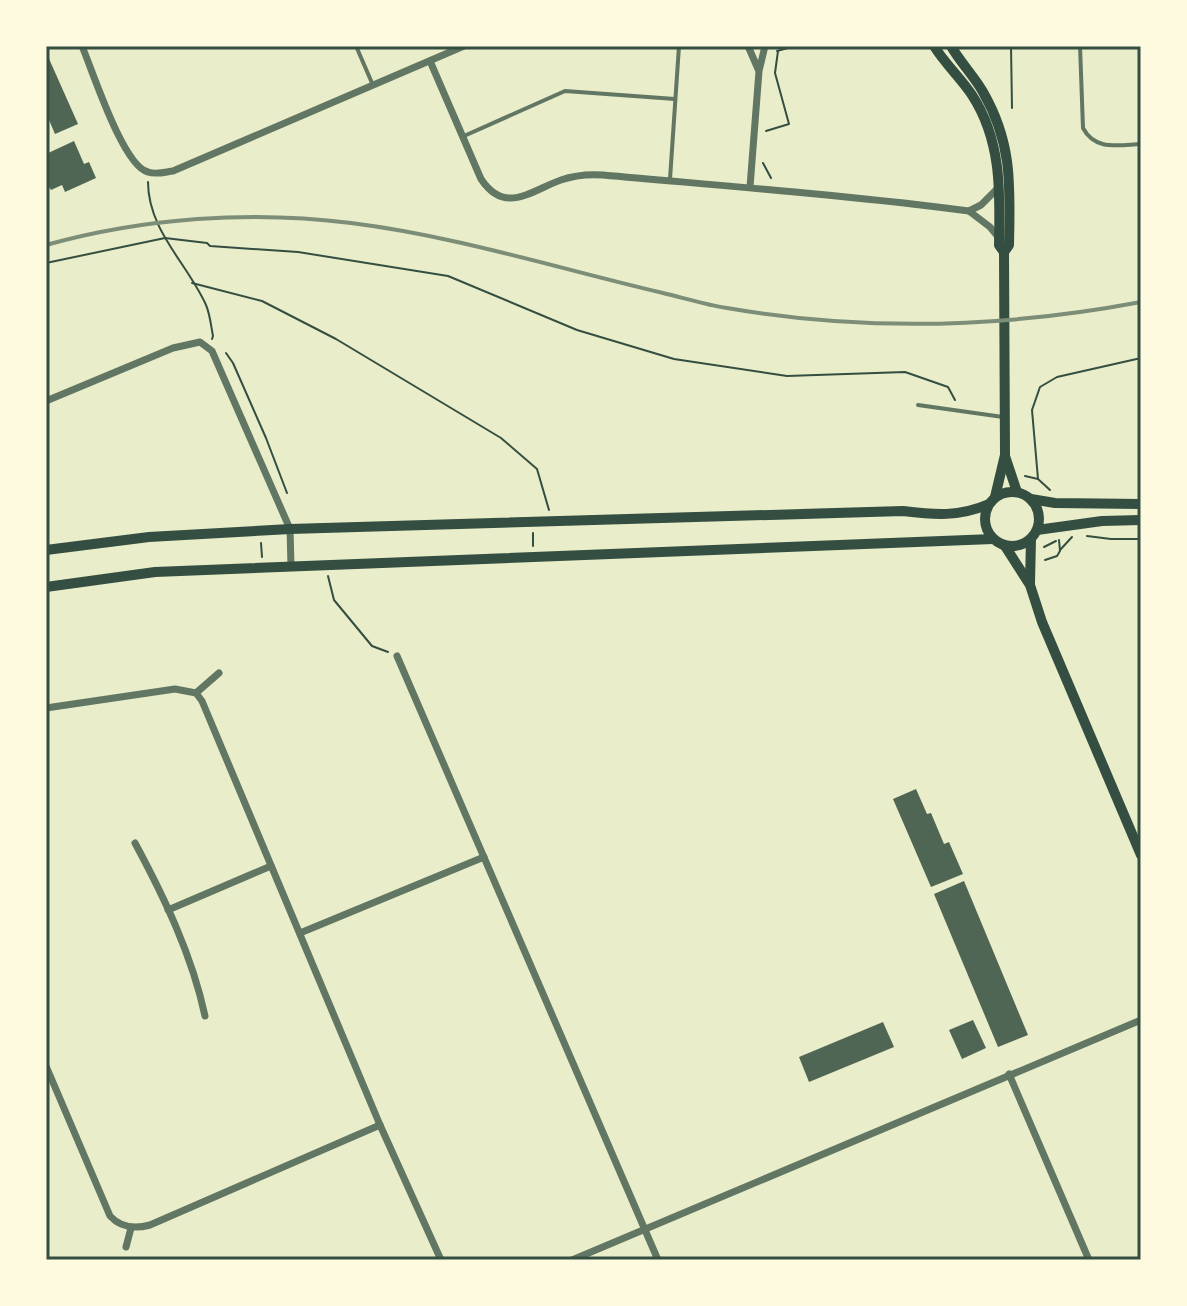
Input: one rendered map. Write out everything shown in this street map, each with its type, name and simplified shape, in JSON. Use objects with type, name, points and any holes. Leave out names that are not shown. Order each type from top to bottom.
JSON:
[{"type":"main road","points":[[934,46],[981,111],[995,149],[999,187],[999,245],[1004,252],[1006,418],[1005,455],[985,519],[993,539],[1005,546],[1030,585],[1042,622],[1141,855]]},
{"type":"main road","points":[[951,46],[986,98],[1006,146],[1010,214],[1009,245],[1004,252]]},
{"type":"main road","points":[[1005,455],[1017,492]]},
{"type":"main road","points":[[46,550],[149,537],[290,529],[903,511],[964,514],[1002,494],[1017,492],[1031,499],[1055,503],[1141,504]]},
{"type":"main road","points":[[1030,585],[1034,534],[1039,514],[1031,499]]},
{"type":"main road","points":[[1005,546],[1023,544],[1034,534],[1058,527],[1141,520]]},
{"type":"main road","points":[[46,587],[119,575],[263,567],[993,539]]},
{"type":"street","points":[[94,46],[83,48],[124,149],[130,160],[148,172],[173,171],[464,46]]},
{"type":"street","points":[[748,46],[759,71]]},
{"type":"street","points":[[750,187],[759,71],[765,46]]},
{"type":"street","points":[[430,61],[488,190],[507,199],[579,175],[595,174],[969,211],[999,238]]},
{"type":"street","points":[[969,211],[981,205],[999,187]]},
{"type":"street","points":[[46,401],[185,344],[200,342],[212,351],[290,529],[291,566]]},
{"type":"street","points":[[397,656],[658,1260]]},
{"type":"street","points":[[196,693],[219,673]]},
{"type":"street","points":[[46,708],[175,689],[196,693],[207,710],[380,1125],[441,1260]]},
{"type":"street","points":[[135,843],[168,910],[199,987],[205,1016]]},
{"type":"street","points":[[300,933],[484,857]]},
{"type":"street","points":[[168,910],[271,866]]},
{"type":"street","points":[[572,1260],[1141,1020]]},
{"type":"street","points":[[46,1066],[110,1216],[131,1228],[150,1225],[380,1125]]},
{"type":"street","points":[[1009,1074],[1087,1259]]},
{"type":"street","points":[[126,1247],[131,1228]]},
{"type":"lane","points":[[356,46],[373,86]]},
{"type":"lane","points":[[670,181],[679,46]]},
{"type":"lane","points":[[1080,46],[1083,128],[1089,139],[1103,146],[1141,144]]},
{"type":"lane","points":[[463,136],[565,91],[675,99]]},
{"type":"lane","points":[[918,405],[1006,418]]},
{"type":"path","points":[[1011,46],[1012,108]]},
{"type":"path","points":[[763,133],[789,124],[775,73],[778,51]]},
{"type":"path","points":[[761,158],[772,180]]},
{"type":"path","points":[[148,172],[148,197],[156,223],[206,306],[213,336],[233,363],[287,494]]},
{"type":"path","points":[[46,263],[165,238],[207,243],[210,246],[298,252],[448,276],[577,330],[674,359],[787,376],[905,372],[948,387],[961,412]]},
{"type":"path","points":[[192,283],[262,301],[336,339],[501,438],[537,469],[549,510]]},
{"type":"path","points":[[207,347],[213,336]]},
{"type":"path","points":[[1038,479],[1032,410],[1040,387],[1057,377],[1141,358]]},
{"type":"path","points":[[1021,475],[1038,479],[1055,495],[1055,503]]},
{"type":"path","points":[[532,522],[534,556]]},
{"type":"path","points":[[1038,556],[1045,546],[1059,540],[1058,527]]},
{"type":"path","points":[[260,531],[263,567]]},
{"type":"path","points":[[1060,551],[1072,537],[1141,539]]},
{"type":"path","points":[[327,565],[334,600],[372,646],[397,656]]},
{"type":"building","points":[[46,52],[78,124],[55,134],[46,113]]},
{"type":"building","points":[[74,141],[84,164],[89,162],[96,178],[65,192],[62,185],[51,190],[46,182],[46,154]]},
{"type":"building","points":[[916,789],[927,814],[931,813],[944,844],[949,842],[963,874],[931,887],[893,799]]},
{"type":"building","points":[[964,881],[1028,1035],[998,1047],[934,894]]},
{"type":"building","points":[[973,1020],[986,1048],[962,1059],[949,1030]]},
{"type":"building","points":[[883,1022],[894,1047],[809,1082],[799,1057]]},
{"type":"railway","points":[[46,245],[159,223],[275,217],[351,223],[430,236],[711,305],[779,316],[883,324],[986,322],[1141,302]]}]
